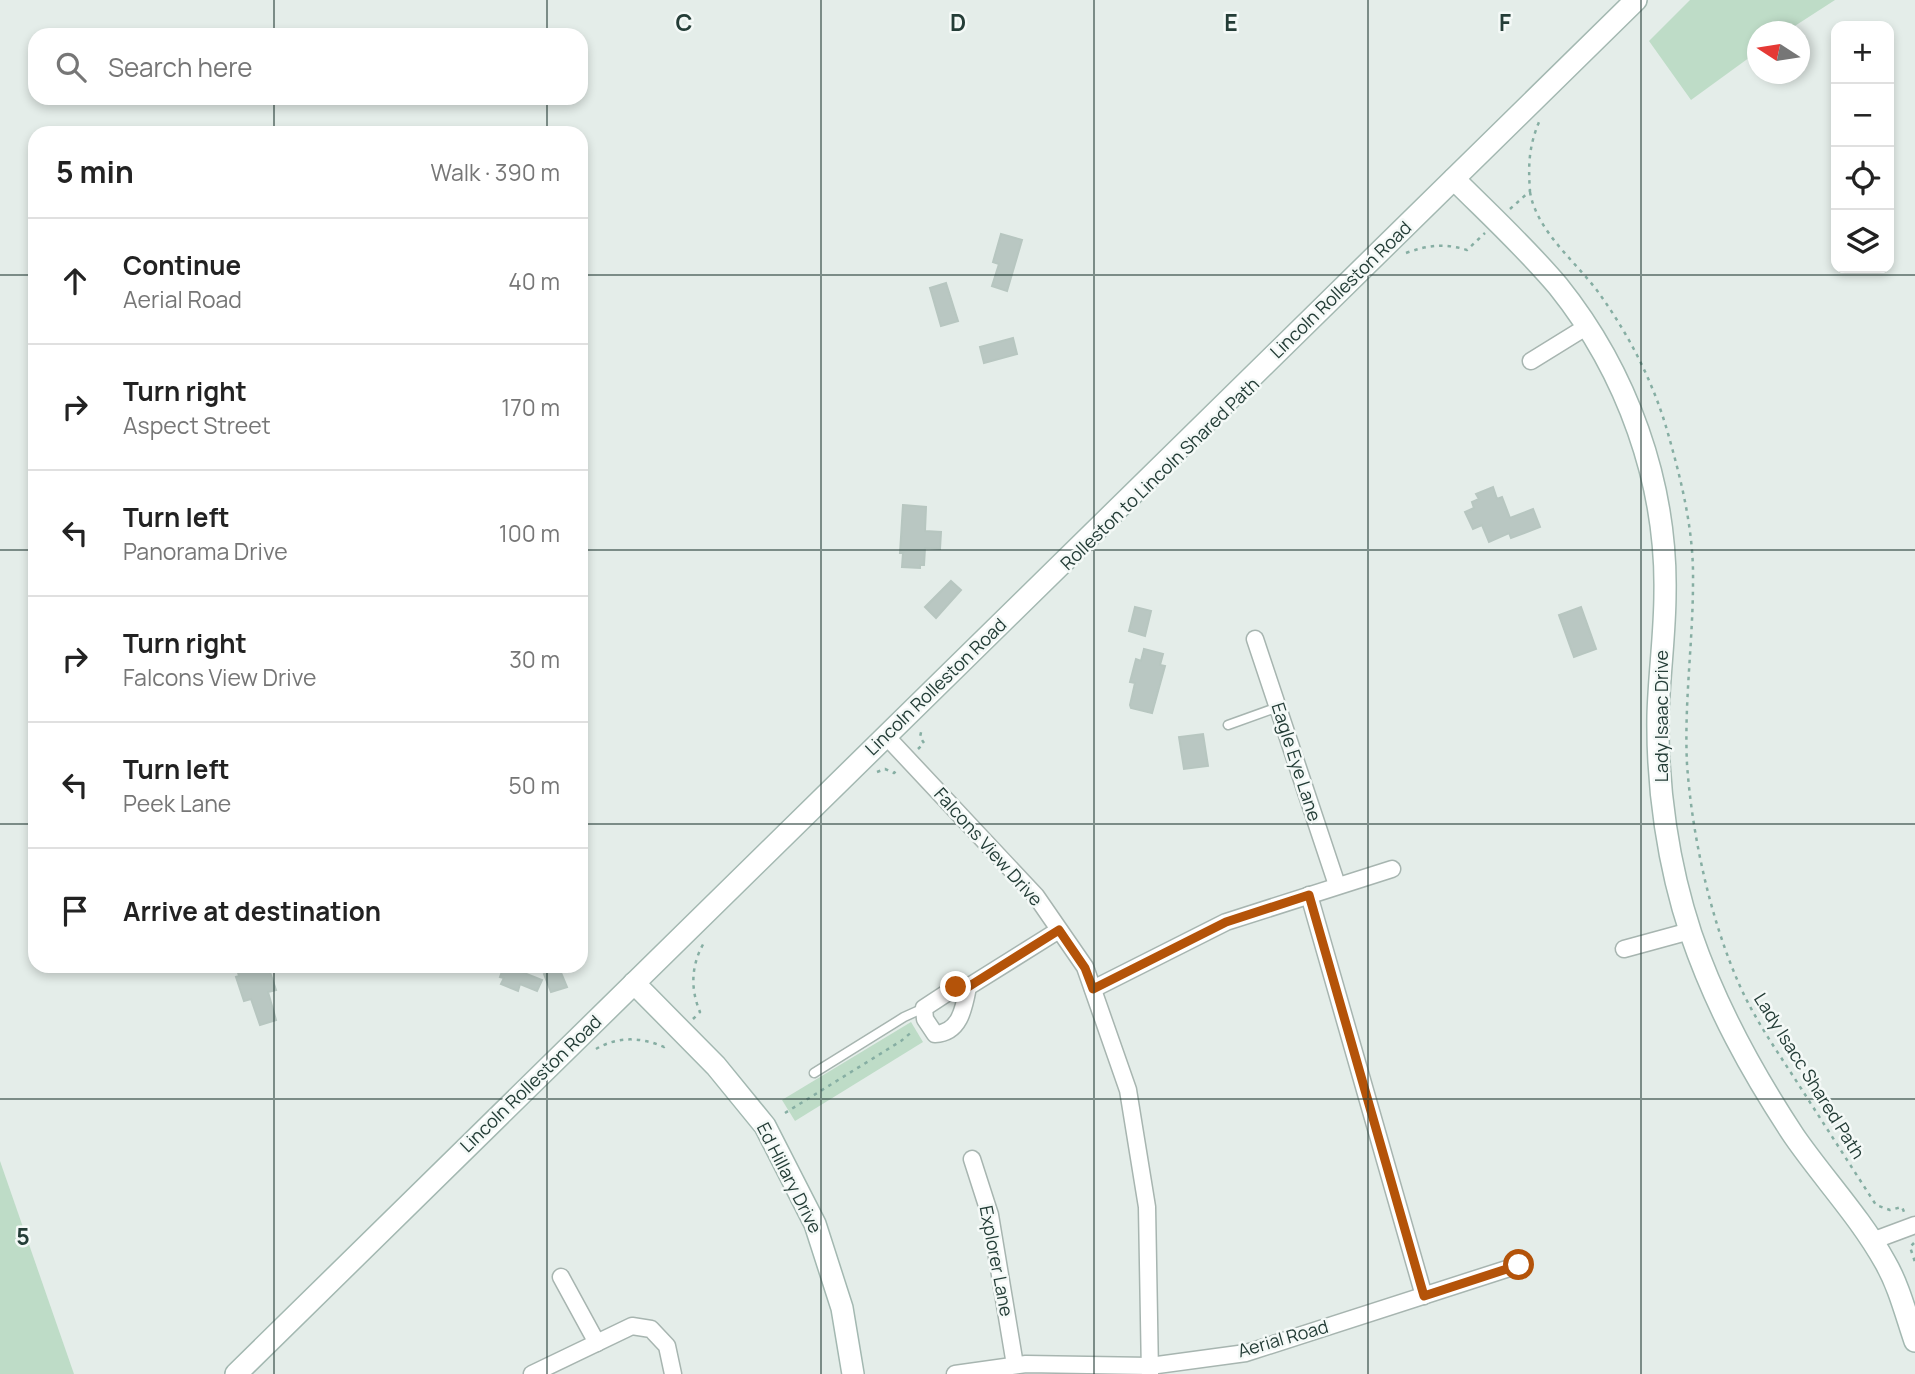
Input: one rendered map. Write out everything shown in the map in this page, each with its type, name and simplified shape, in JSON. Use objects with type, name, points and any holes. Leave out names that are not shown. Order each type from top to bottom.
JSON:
[{"type":"main road","name":"Lincoln Rolleston Road","points":[[236,1374],[1636,0]]},
{"type":"main road","name":"Lady Isaac Drive","points":[[1454,179],[1560,289],[1614,372],[1637,427],[1654,483],[1663,532],[1665,592],[1658,755],[1663,807],[1690,931],[1732,1034],[1794,1136],[1887,1264],[1915,1341]]},
{"type":"main road","name":"Ed Hillary Drive","points":[[634,983],[716,1066],[765,1126],[815,1224],[842,1308],[853,1374]]},
{"type":"street","points":[[1531,361],[1586,327]]},
{"type":"street","name":"Eagle Eye Lane","points":[[1255,639],[1337,885]]},
{"type":"street","name":"Falcons View Drive","points":[[887,736],[1035,896],[1085,968],[1128,1090],[1147,1207],[1150,1370]]},
{"type":"street","points":[[1093,989],[1226,922],[1392,869]]},
{"type":"street","points":[[1309,895],[1424,1296]]},
{"type":"street","points":[[968,987],[959,1022],[944,1034],[935,1034],[925,1014],[956,987],[968,987],[1059,930]]},
{"type":"street","points":[[1624,949],[1690,931]]},
{"type":"street","name":"Explorer Lane","points":[[972,1159],[990,1215],[1015,1365]]},
{"type":"street","points":[[1872,1241],[1913,1226]]},
{"type":"street","name":"Aerial Road","points":[[955,1374],[1015,1365],[1046,1369],[1150,1370],[1246,1353],[1519,1265]]},
{"type":"street","points":[[561,1277],[597,1343]]},
{"type":"street","points":[[532,1374],[632,1326],[651,1329],[667,1346],[673,1374]]},
{"type":"lane","points":[[1228,725],[1278,706]]},
{"type":"lane","points":[[814,1073],[904,1017],[925,1014]]},
{"type":"path","points":[[1509,210],[1530,191],[1528,163],[1532,140],[1542,116]]},
{"type":"path","name":"Lady Isacc Shared Path","points":[[1530,191],[1532,203],[1550,234],[1601,295],[1639,356],[1665,425],[1681,480],[1690,532],[1693,580],[1687,685],[1687,763],[1692,810],[1722,942],[1739,985],[1760,1025],[1876,1205],[1890,1210],[1902,1207],[1913,1226]]},
{"type":"path","points":[[1399,256],[1423,247],[1444,244],[1467,250],[1484,234]]},
{"type":"path","points":[[916,751],[924,743],[920,733],[925,724]]},
{"type":"path","points":[[875,773],[885,769],[894,773],[901,766]]},
{"type":"path","points":[[692,1020],[700,1012],[694,992],[694,969],[700,949],[710,936]]},
{"type":"path","points":[[785,1113],[901,1041],[925,1014]]},
{"type":"path","points":[[593,1051],[612,1042],[630,1038],[664,1047],[670,1041]]},
{"type":"path","points":[[1915,1243],[1910,1247],[1910,1253],[1915,1262]]},
{"type":"green space","points":[[1690,0],[1835,0],[1802,21],[1747,21],[1747,59],[1691,100],[1649,41]]},
{"type":"green space","points":[[911,1022],[923,1042],[795,1121],[782,1100]]},
{"type":"green space","points":[[0,1161],[74,1374],[0,1374]]},
{"type":"building","points":[[1001,234],[1022,240],[1007,291],[992,286],[999,264],[993,262]]},
{"type":"building","points":[[946,283],[958,321],[941,326],[930,288]]},
{"type":"building","points":[[1013,338],[1017,354],[984,363],[980,347]]},
{"type":"building","points":[[1493,487],[1497,499],[1502,497],[1510,518],[1533,509],[1540,527],[1511,538],[1509,533],[1489,542],[1482,525],[1473,529],[1465,512],[1474,508],[1472,502],[1479,499],[1476,494]]},
{"type":"building","points":[[903,505],[926,507],[925,531],[941,532],[940,549],[925,548],[924,565],[920,565],[920,568],[902,567],[903,553],[900,553]]},
{"type":"building","points":[[951,581],[961,590],[936,618],[925,607]]},
{"type":"building","points":[[1135,607],[1151,611],[1145,636],[1129,631]]},
{"type":"building","points":[[1581,607],[1596,649],[1574,657],[1559,615]]},
{"type":"building","points":[[1144,649],[1163,654],[1160,665],[1165,666],[1152,713],[1131,708],[1130,705],[1135,683],[1130,682],[1136,659],[1141,661]]},
{"type":"building","points":[[1203,734],[1208,766],[1184,769],[1179,737]]},
{"type":"building","points":[[238,973],[270,973],[276,990],[268,992],[276,1020],[260,1025],[251,999],[244,1001],[236,977],[239,976]]},
{"type":"building","points":[[501,973],[524,973],[542,980],[537,991],[520,984],[518,991],[501,984],[504,978],[500,977]]},
{"type":"building","points":[[561,973],[567,987],[551,992],[544,974]]},
{"type":"route","points":[[956,987],[968,987],[1059,930],[1085,968],[1093,989],[1226,922],[1309,895],[1424,1296],[1519,1265]]}]
